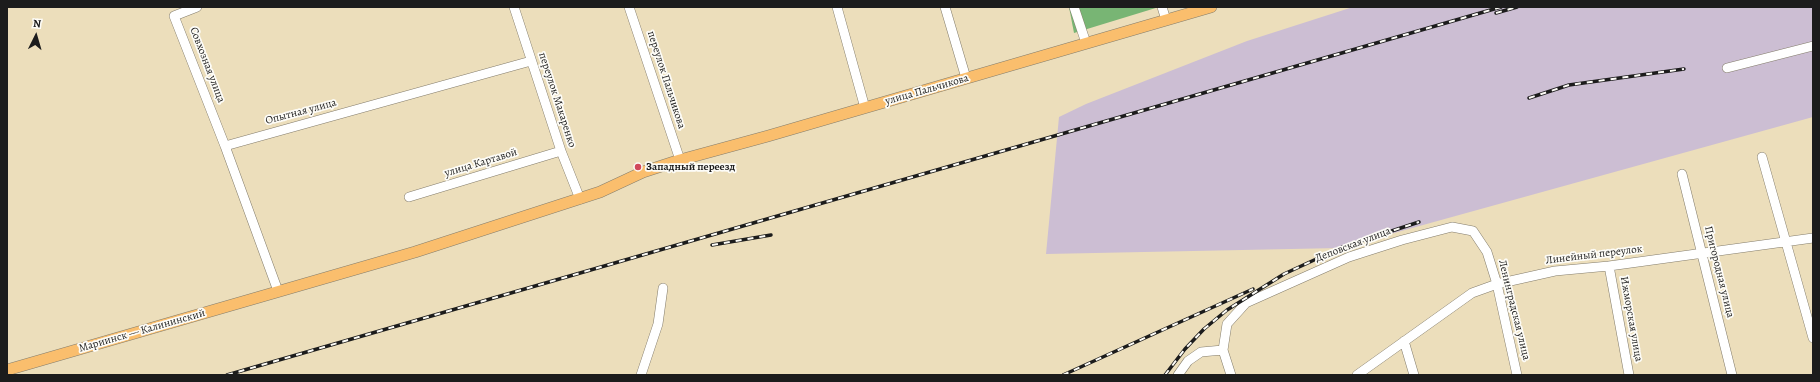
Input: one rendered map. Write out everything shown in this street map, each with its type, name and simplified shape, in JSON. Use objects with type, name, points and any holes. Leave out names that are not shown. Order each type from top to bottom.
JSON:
[{"type":"main road","name":"улица Пальчикова","points":[[580,199],[610,188],[643,172],[680,160],[866,108],[1210,7]]},
{"type":"main road","name":"Мариинск — Калининский","points":[[7,370],[415,252],[580,199]]},
{"type":"street","name":"Совхозная улица","points":[[197,7],[174,16],[225,146]]},
{"type":"street","name":"переулок Макаренко","points":[[514,7],[561,151],[580,199]]},
{"type":"street","name":"переулок Пальчикова","points":[[629,7],[680,160]]},
{"type":"street","points":[[837,7],[866,108]]},
{"type":"street","points":[[945,7],[966,78]]},
{"type":"street","points":[[1074,7],[1086,43]]},
{"type":"street","points":[[1162,7],[1166,20]]},
{"type":"street","points":[[1727,68],[1813,46]]},
{"type":"street","name":"Опытная улица","points":[[225,146],[531,61]]},
{"type":"street","points":[[225,146],[278,291]]},
{"type":"street","name":"улица Картавой","points":[[409,197],[561,151]]},
{"type":"street","points":[[1762,157],[1813,338]]},
{"type":"street","name":"Пригородная улица","points":[[1682,174],[1732,375]]},
{"type":"street","name":"Деповская улица","points":[[1224,350],[1227,324],[1246,303],[1349,257],[1402,240],[1452,227],[1473,231]]},
{"type":"street","name":"Ленинградская улица","points":[[1473,231],[1487,252],[1497,284],[1517,375]]},
{"type":"street","name":"Линейный переулок","points":[[1357,375],[1472,293],[1497,284],[1555,271],[1609,266],[1813,238]]},
{"type":"street","name":"Ижморская улица","points":[[1609,266],[1629,375]]},
{"type":"street","points":[[641,375],[658,324],[663,288]]},
{"type":"street","points":[[1404,341],[1414,375]]},
{"type":"street","points":[[1178,375],[1188,361],[1200,352],[1224,350],[1231,375]]},
{"type":"shaded area","points":[[1353,7],[1813,7],[1813,117],[1340,248],[1046,254],[1059,117],[1086,104],[1247,41]]},
{"type":"green space","points":[[1069,7],[1159,7],[1074,33]]},
{"type":"railway","points":[[227,375],[1501,7]]},
{"type":"railway","points":[[1496,13],[1517,7]]},
{"type":"railway","points":[[1529,98],[1569,85],[1684,69]]},
{"type":"railway","points":[[1165,375],[1185,349],[1204,329],[1227,310],[1284,274],[1340,248],[1419,222]]},
{"type":"railway","points":[[712,245],[771,235]]},
{"type":"railway","points":[[1063,375],[1253,289]]},
{"type":"place","name":"Западный переезд","points":[[638,167]]}]
